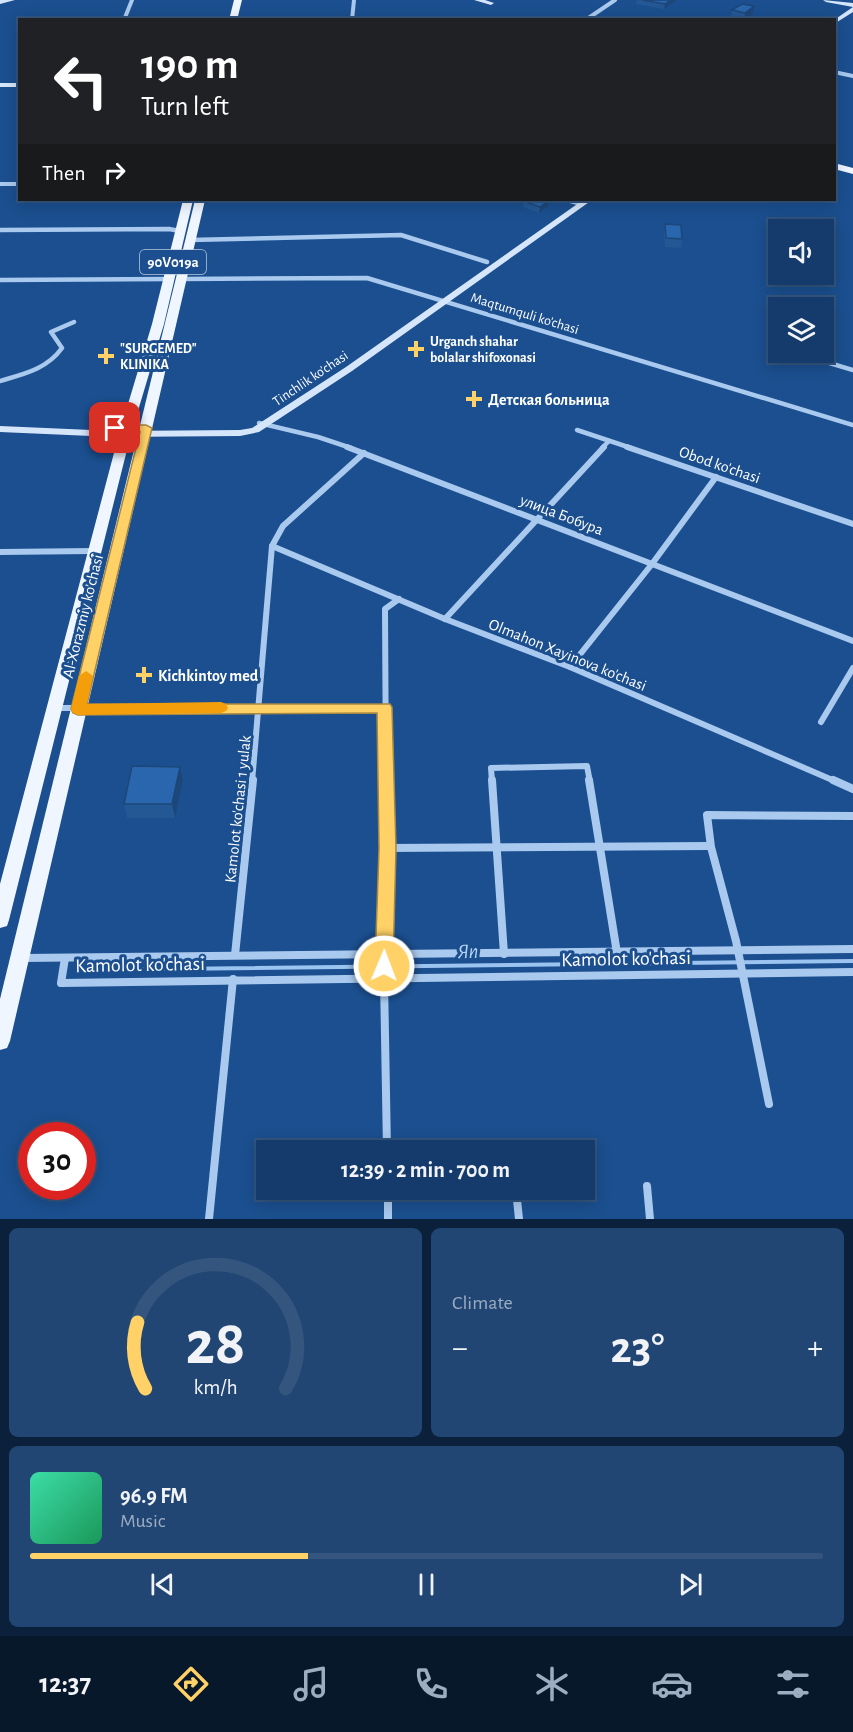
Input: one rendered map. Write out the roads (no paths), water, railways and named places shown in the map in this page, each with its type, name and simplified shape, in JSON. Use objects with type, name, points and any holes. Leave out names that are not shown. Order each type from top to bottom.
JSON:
[{"type":"main road","points":[[0,2],[12,0]]},
{"type":"main road","points":[[234,18],[238,0]]},
{"type":"main road","points":[[243,18],[247,0]]},
{"type":"main road","points":[[477,0],[491,3]]},
{"type":"main road","points":[[826,0],[853,7]]},
{"type":"main road","points":[[836,20],[853,7]]},
{"type":"main road","points":[[836,27],[853,15]]},
{"type":"main road","points":[[0,85],[18,85]]},
{"type":"main road","points":[[0,92],[18,92]]},
{"type":"main road","points":[[836,167],[853,171]]},
{"type":"main road","points":[[836,173],[853,177]]},
{"type":"main road","name":"Al-Xorazmiy ko’chasi","points":[[0,1041],[146,431],[185,235],[188,201]]},
{"type":"main road","name":"Al-Xorazmiy ko’chasi","points":[[185,235],[200,201]]},
{"type":"main road","name":"Tinchlik ko'chasi","points":[[440,300],[487,262],[578,201]]},
{"type":"main road","name":"Tinchlik ko'chasi","points":[[0,430],[240,433],[262,424],[578,201]]},
{"type":"main road","name":"Al-Xorazmiy ko’chasi","points":[[0,920],[126,431],[176,279]]},
{"type":"main road","name":"Tinchlik ko'chasi","points":[[0,424],[126,431]]},
{"type":"street","points":[[125,18],[132,0]]},
{"type":"street","points":[[352,18],[354,0]]},
{"type":"street","points":[[590,18],[615,0]]},
{"type":"street","points":[[836,72],[853,76]]},
{"type":"street","points":[[0,184],[18,184]]},
{"type":"street","points":[[0,230],[169,229],[185,235],[401,235],[487,262]]},
{"type":"street","name":"Maqtumquli ko'chasi","points":[[0,280],[361,277],[853,424]]},
{"type":"street","points":[[0,381],[43,368],[54,360],[62,348],[51,332],[74,322]]},
{"type":"street","points":[[830,363],[853,370]]},
{"type":"street","name":"улица Бобура","points":[[262,424],[318,437],[364,453],[853,641]]},
{"type":"street","name":"Obod ko'chasi","points":[[577,430],[853,524]]},
{"type":"street","points":[[445,619],[609,441]]},
{"type":"street","name":"Kamolot ko'chasi 1 yulak","points":[[235,955],[260,707],[272,546],[283,526],[364,453]]},
{"type":"street","points":[[570,667],[652,564],[716,477]]},
{"type":"street","name":"Olmahon Xayinova ko'chasi","points":[[272,546],[445,619],[570,667],[853,789]]},
{"type":"street","points":[[0,552],[94,551]]},
{"type":"street","points":[[387,1140],[384,978],[387,848],[385,609],[399,599]]},
{"type":"street","points":[[821,722],[853,668]]},
{"type":"street","points":[[53,708],[385,707]]},
{"type":"street","points":[[504,954],[491,768],[587,766],[617,953]]},
{"type":"street","points":[[768,1104],[738,950],[724,891],[709,846],[707,815],[853,816]]},
{"type":"street","points":[[387,848],[709,846]]},
{"type":"street","name":"Kamolot ko'chasi","points":[[853,949],[752,952],[738,950],[65,958],[61,983],[853,972]]},
{"type":"street","points":[[20,958],[65,958]]},
{"type":"street","points":[[209,1219],[233,979]]},
{"type":"street","points":[[647,1186],[650,1219]]},
{"type":"street","points":[[388,1200],[388,1219]]},
{"type":"street","points":[[517,1200],[519,1219]]},
{"type":"waterway","name":"Яп","points":[[83,970],[853,961]]},
{"type":"place","name":"Urganch shahar bolalar shifoxonasi","points":[[416,349]]},
{"type":"place","name":"\"SURGEMED\" KLINIKA","points":[[106,356]]},
{"type":"place","name":"Детская больница","points":[[474,399]]},
{"type":"place","name":"Kichkintoy med","points":[[144,675]]}]
